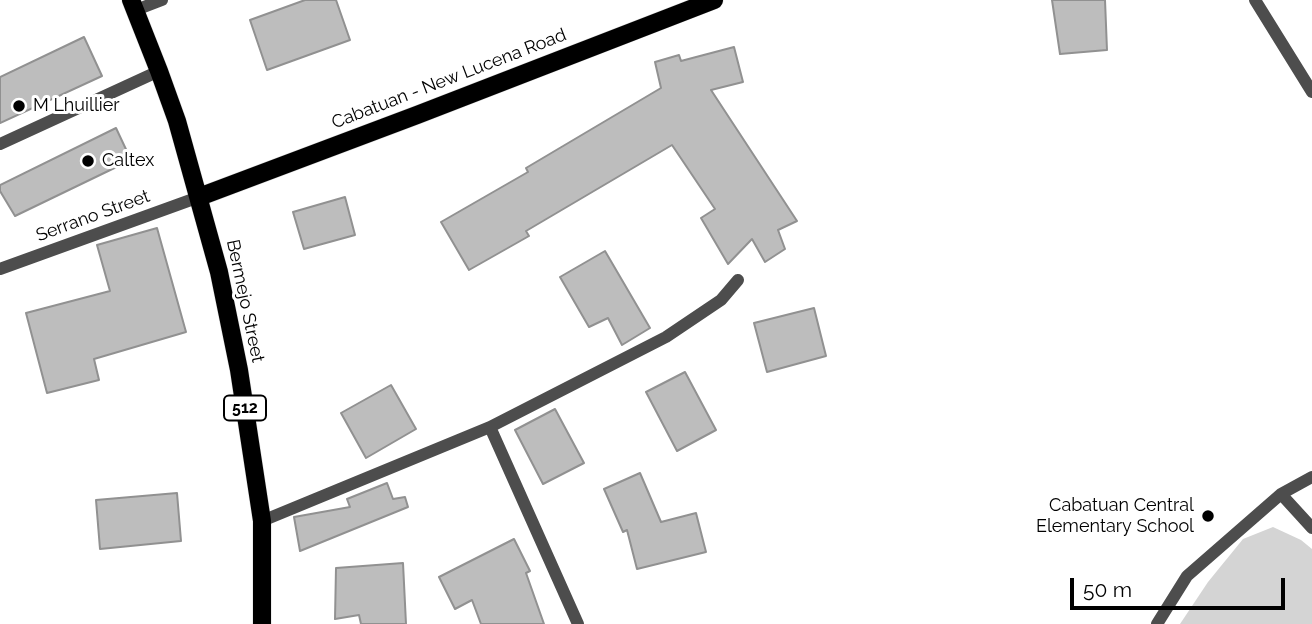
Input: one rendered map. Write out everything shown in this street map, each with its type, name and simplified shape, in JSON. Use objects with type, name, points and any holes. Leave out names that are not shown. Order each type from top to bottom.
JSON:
[{"type":"main road","name":"Cabatuan - New Lucena Road","points":[[199,197],[714,0]]},
{"type":"main road","name":"512","points":[[133,5],[177,121],[199,197]]},
{"type":"main road","name":"Bermejo Street","points":[[199,197],[219,271],[239,370],[262,522],[262,624]]},
{"type":"street","points":[[133,5],[162,0]]},
{"type":"street","points":[[1255,0],[1312,92]]},
{"type":"street","points":[[0,144],[159,71]]},
{"type":"street","name":"Serrano Street","points":[[0,269],[199,197]]},
{"type":"street","points":[[262,522],[490,427],[666,337],[721,300],[738,280]]},
{"type":"street","points":[[490,427],[578,624]]},
{"type":"street","points":[[1157,624],[1187,576],[1281,494],[1312,477]]},
{"type":"street","points":[[1281,494],[1312,528]]},
{"type":"shaded area","points":[[1273,527],[1301,540],[1312,549],[1312,624],[1180,624],[1208,582],[1243,539]]},
{"type":"building","points":[[305,0],[336,0],[350,40],[267,70],[250,20]]},
{"type":"building","points":[[1052,0],[1105,0],[1107,50],[1060,54]]},
{"type":"building","points":[[84,37],[102,76],[0,123],[0,77]]},
{"type":"building","points":[[734,47],[743,82],[711,90],[797,221],[778,230],[785,249],[765,262],[752,239],[728,264],[701,218],[715,209],[672,145],[526,231],[529,236],[469,270],[441,222],[528,172],[526,168],[661,88],[655,62],[679,55],[681,61]]},
{"type":"building","points":[[116,128],[131,160],[15,216],[0,191],[0,185]]},
{"type":"building","points":[[345,197],[355,235],[304,249],[293,212]]},
{"type":"building","points":[[157,228],[186,332],[94,359],[99,380],[47,393],[26,313],[110,291],[97,245]]},
{"type":"building","points":[[605,251],[650,328],[622,345],[608,318],[589,327],[560,277]]},
{"type":"building","points":[[814,308],[826,356],[767,372],[754,323]]},
{"type":"building","points":[[685,372],[716,430],[677,451],[646,392]]},
{"type":"building","points":[[391,385],[416,429],[366,458],[341,413]]},
{"type":"building","points":[[555,409],[584,463],[543,484],[515,430]]},
{"type":"building","points":[[640,473],[661,522],[696,513],[706,552],[637,569],[627,530],[623,532],[604,489]]},
{"type":"building","points":[[387,483],[393,499],[405,497],[408,507],[300,551],[294,517],[350,507],[347,499]]},
{"type":"building","points":[[177,493],[181,541],[100,549],[96,500]]},
{"type":"building","points":[[514,539],[530,571],[526,573],[544,624],[481,624],[472,600],[455,609],[439,577]]},
{"type":"building","points":[[403,563],[406,624],[361,624],[359,615],[335,619],[336,568]]},
{"type":"place","name":"M Lhuillier","points":[[19,106]]},
{"type":"place","name":"Caltex","points":[[88,161]]},
{"type":"place","name":"Cabatuan Central Elementary School","points":[[1208,516]]}]
